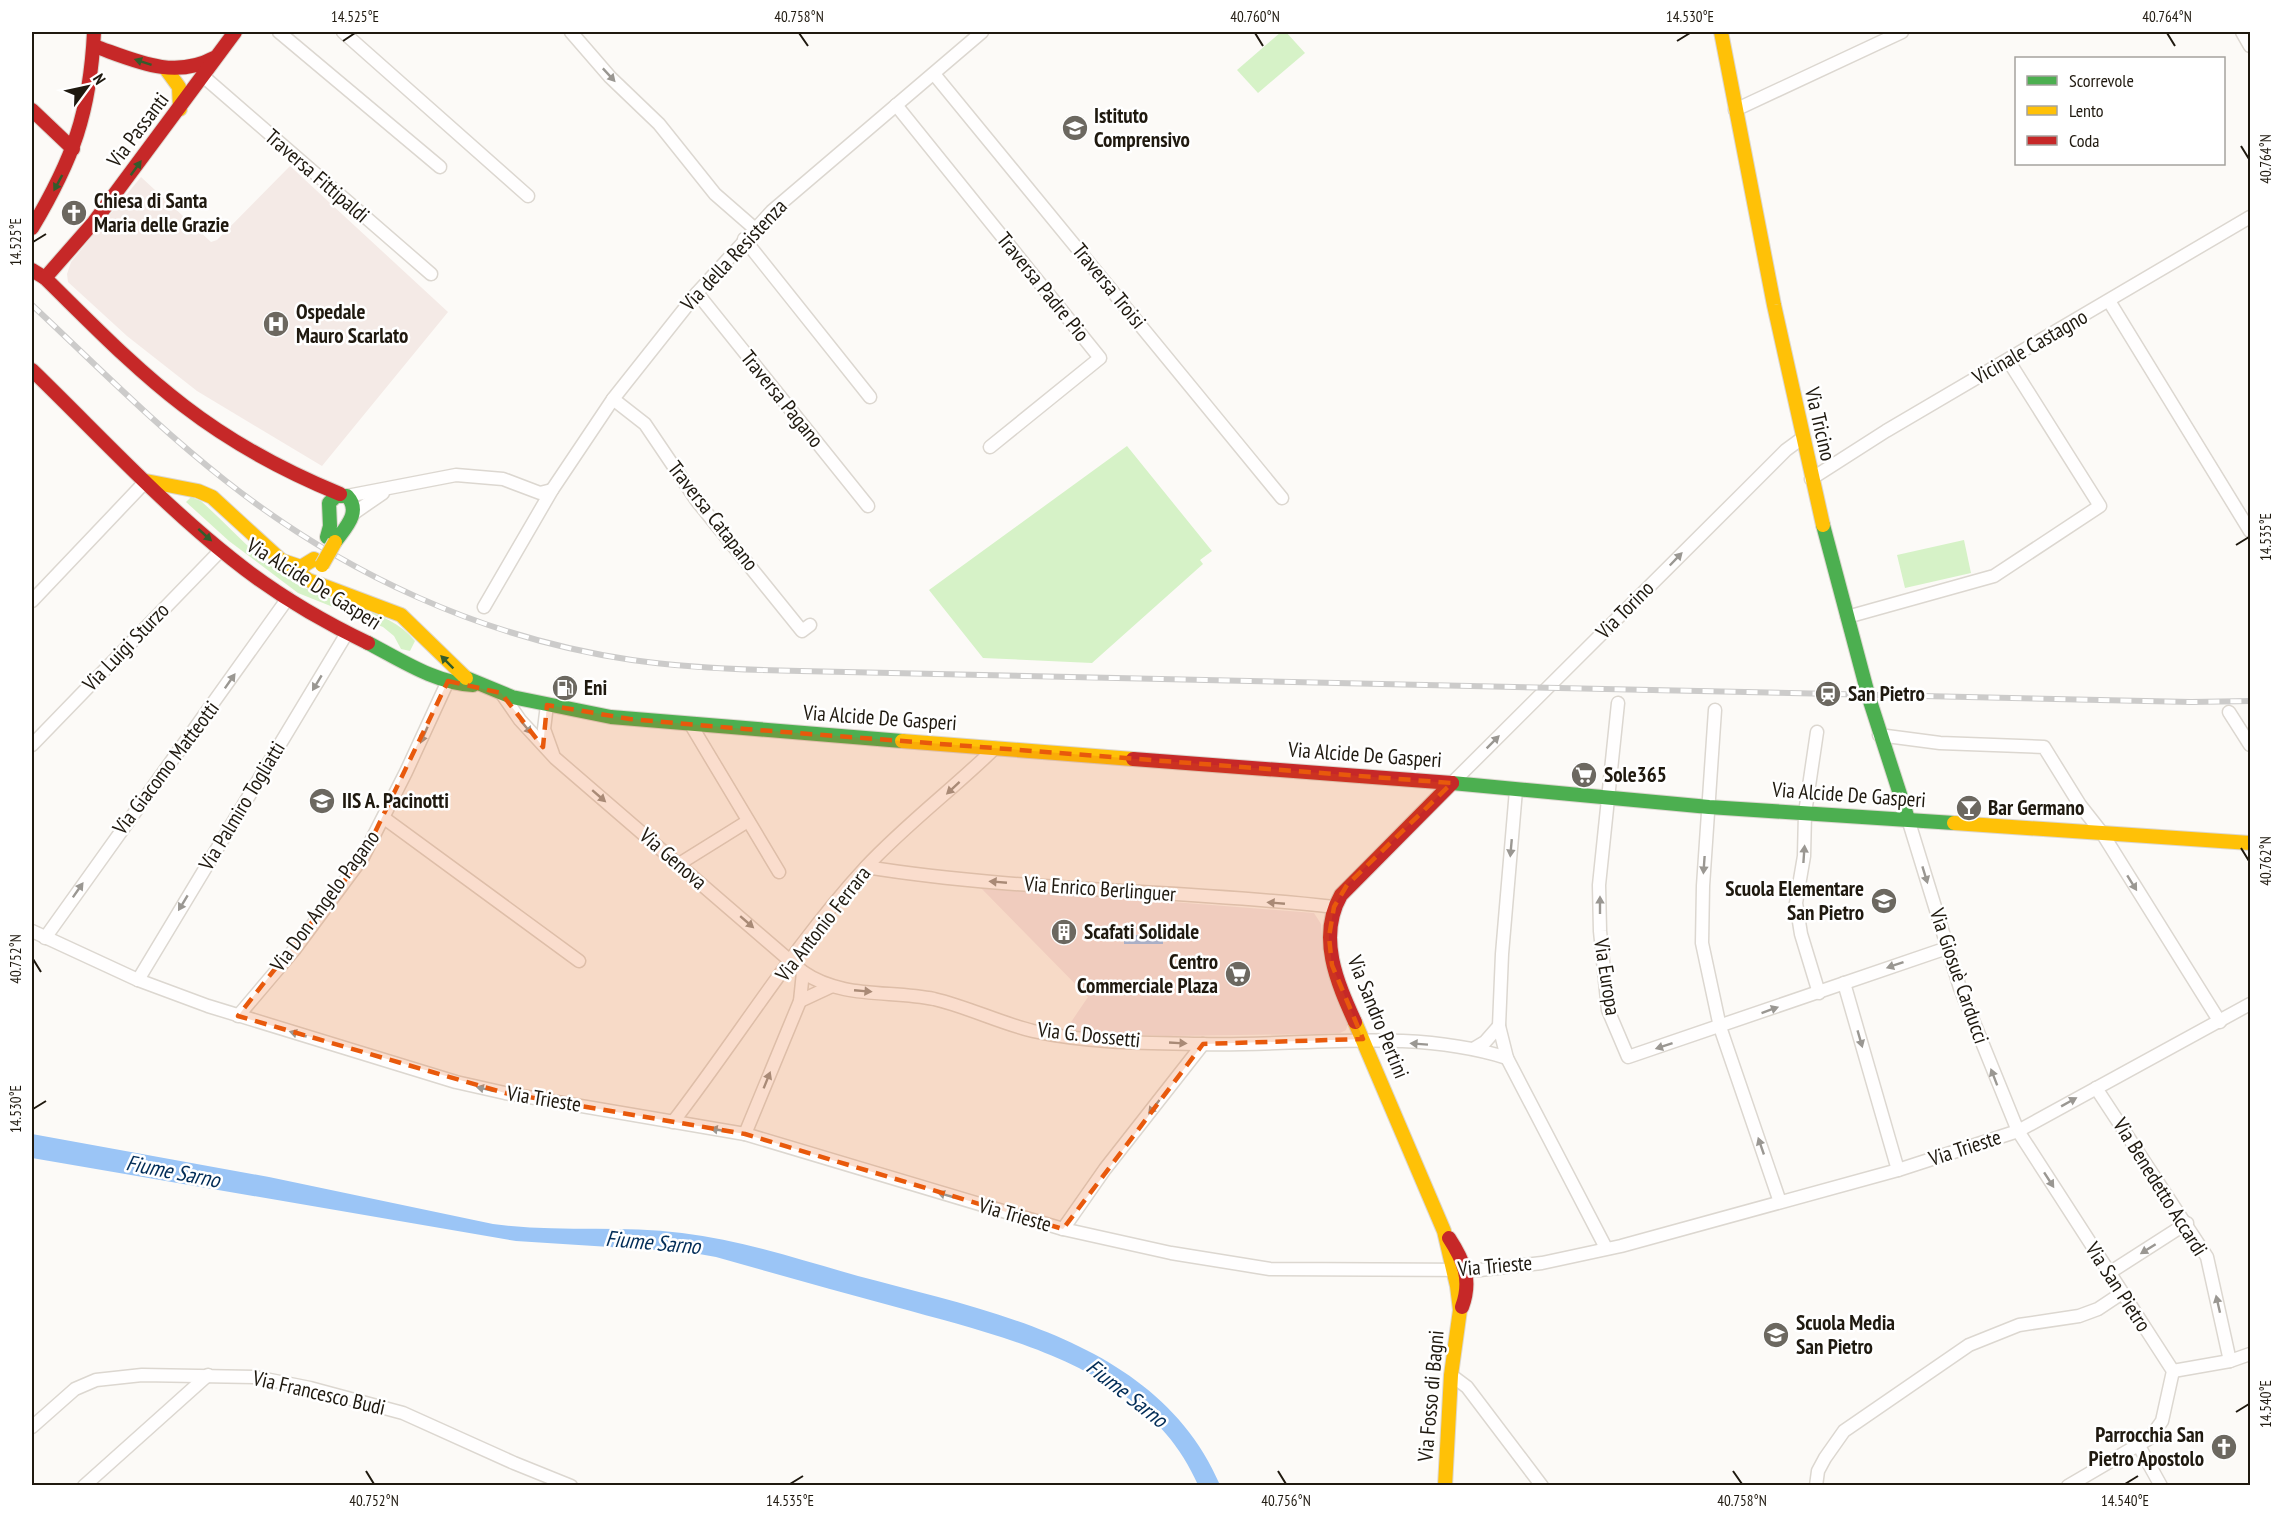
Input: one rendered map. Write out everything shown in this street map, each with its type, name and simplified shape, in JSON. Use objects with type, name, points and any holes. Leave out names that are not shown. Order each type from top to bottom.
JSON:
[{"type":"main road","name":"Via Passanti","points":[[45,278],[94,222],[204,77],[235,32]]},
{"type":"main road","name":"Via Tricino","points":[[1721,32],[1811,479],[1879,735],[1908,819]]},
{"type":"main road","points":[[32,228],[55,190],[73,149],[84,106],[94,39],[166,69],[197,69],[217,56]]},
{"type":"main road","points":[[166,69],[179,86],[182,97],[180,109]]},
{"type":"main road","points":[[32,110],[73,149]]},
{"type":"main road","points":[[32,270],[45,278],[183,405],[299,478],[344,495],[354,502],[354,513],[331,540],[318,562],[301,567],[280,559]]},
{"type":"main road","name":"Via Alcide De Gasperi","points":[[32,370],[221,550],[288,598],[347,633],[448,681],[480,686],[547,705],[630,719],[1452,783],[1609,799],[2250,843]]},
{"type":"main road","points":[[299,478],[329,514]]},
{"type":"main road","name":"Via Alcide De Gasperi","points":[[146,481],[198,491],[224,505],[280,559],[315,584],[399,614],[420,631],[455,671],[480,686]]},
{"type":"main road","points":[[181,514],[179,497],[188,491],[198,491]]},
{"type":"main road","points":[[331,540],[329,503],[344,495]]},
{"type":"main road","points":[[318,562],[325,580],[344,594]]},
{"type":"main road","points":[[396,658],[413,659],[422,654],[424,646],[420,631]]},
{"type":"main road","name":"Via Sandro Pertini","points":[[1452,783],[1347,885],[1334,907],[1329,937],[1332,965],[1444,1231],[1468,1271]]},
{"type":"main road","name":"Via Sandro Pertini","points":[[1444,1231],[1453,1270]]},
{"type":"main road","name":"Via Fosso di Bagni","points":[[1453,1270],[1460,1310]]},
{"type":"main road","name":"Via Fosso di Bagni","points":[[1445,1485],[1451,1375],[1460,1310],[1470,1284],[1468,1271]]},
{"type":"street","points":[[279,32],[440,167]]},
{"type":"street","points":[[343,32],[528,196]]},
{"type":"street","points":[[571,32],[610,76],[659,124],[715,194],[754,228]]},
{"type":"street","name":"Via della Resistenza","points":[[484,607],[552,490],[614,399],[697,293],[754,228],[982,32]]},
{"type":"street","points":[[1735,110],[1902,32]]},
{"type":"street","points":[[2242,32],[2250,46]]},
{"type":"street","name":"Traversa Troisi","points":[[934,74],[1282,498]]},
{"type":"street","name":"Traversa Fittipaldi","points":[[204,77],[431,274]]},
{"type":"street","name":"Traversa Padre Pio","points":[[896,105],[1100,358],[990,447]]},
{"type":"street","name":"Vicinale Castagno","points":[[1811,479],[2250,217]]},
{"type":"street","points":[[744,239],[870,397]]},
{"type":"street","name":"Traversa Pagano","points":[[697,293],[868,506]]},
{"type":"street","points":[[2109,301],[2250,531]]},
{"type":"street","points":[[1847,617],[1994,576],[2100,506],[2008,360]]},
{"type":"street","name":"Traversa Catapano","points":[[614,399],[645,424],[697,501],[802,631],[810,626]]},
{"type":"street","name":"Via Torino","points":[[1452,783],[1786,450],[1802,440]]},
{"type":"street","points":[[344,495],[389,490],[442,476],[473,475],[503,479],[540,493],[552,490]]},
{"type":"street","points":[[32,601],[146,481]]},
{"type":"street","points":[[354,513],[389,490]]},
{"type":"street","name":"Via Luigi Sturzo","points":[[32,745],[221,550]]},
{"type":"street","name":"Via Giacomo Matteotti","points":[[45,938],[288,598]]},
{"type":"street","name":"Via Palmiro Togliatti","points":[[138,980],[347,633]]},
{"type":"street","name":"Via Don Angelo Pagano","points":[[238,1016],[294,950],[363,857],[384,818],[448,681]]},
{"type":"street","name":"Via Genova","points":[[501,693],[520,720],[555,758],[792,961]]},
{"type":"street","points":[[1609,799],[1618,704]]},
{"type":"street","name":"Via Genova","points":[[547,705],[544,729],[555,758]]},
{"type":"street","points":[[1715,710],[1703,886],[1702,943],[1720,1027],[1780,1202]]},
{"type":"street","points":[[2229,712],[2250,745]]},
{"type":"street","points":[[691,724],[779,872]]},
{"type":"street","points":[[1817,732],[1805,813],[1804,856],[1796,903],[1801,934],[1819,993]]},
{"type":"street","points":[[1879,735],[1940,742],[2044,747],[2080,805],[2102,833],[2220,1022]]},
{"type":"street","name":"Via Antonio Ferrara","points":[[673,1122],[816,927],[866,867],[995,747]]},
{"type":"street","points":[[1516,790],[1502,954],[1499,1026],[1507,1058],[1606,1248]]},
{"type":"street","name":"Via Europa","points":[[1609,799],[1599,885],[1603,972],[1608,1010],[1628,1057],[1720,1027]]},
{"type":"street","points":[[384,818],[579,961]]},
{"type":"street","name":"Via Giosuè Carducci","points":[[1908,819],[1947,948],[2002,1096],[2018,1131]]},
{"type":"street","points":[[679,864],[748,821]]},
{"type":"street","name":"Via Enrico Berlinguer","points":[[866,867],[916,875],[1035,886],[1334,907]]},
{"type":"street","name":"Via Trieste","points":[[32,931],[138,980],[238,1016],[456,1082],[505,1093],[745,1134],[1063,1229],[1171,1253],[1270,1269],[1468,1271],[1531,1264],[1606,1248],[1780,1202],[1898,1170],[2018,1131],[2250,1004]]},
{"type":"street","points":[[1720,1027],[1947,948]]},
{"type":"street","name":"Via G. Dossetti","points":[[792,961],[803,972],[830,987],[936,1000],[1049,1034],[1203,1044],[1363,1039],[1475,1048],[1507,1058]]},
{"type":"street","points":[[745,1134],[800,1001],[803,972]]},
{"type":"street","points":[[1844,983],[1898,1170]]},
{"type":"street","points":[[800,1001],[830,987]]},
{"type":"street","points":[[1475,1048],[1485,1042],[1499,1026]]},
{"type":"street","points":[[1063,1229],[1105,1169],[1203,1044]]},
{"type":"street","name":"Via Benedetto Accardi","points":[[2096,1088],[2187,1223],[2207,1257],[2230,1362]]},
{"type":"street","name":"Via San Pietro","points":[[2018,1131],[2173,1371]]},
{"type":"street","points":[[2109,1273],[2187,1223]]},
{"type":"street","points":[[1816,1485],[1825,1458],[1844,1431],[1969,1345],[1995,1332],[2019,1325],[2079,1316],[2097,1309],[2122,1293]]},
{"type":"street","points":[[2068,1485],[2150,1438],[2162,1421],[2173,1371],[2230,1362],[2250,1354]]},
{"type":"street","points":[[84,1485],[208,1375]]},
{"type":"street","points":[[1451,1375],[1467,1387],[1542,1485]]},
{"type":"street","name":"Via Francesco Budi","points":[[32,1427],[75,1389],[96,1380],[142,1376],[255,1377],[310,1388],[403,1413],[514,1463],[571,1485]]},
{"type":"street","points":[[2139,1446],[2162,1485]]},
{"type":"highlighted area","points":[[448,681],[501,693],[543,747],[547,705],[630,719],[745,729],[1452,783],[1347,885],[1334,907],[1329,937],[1332,965],[1363,1039],[1203,1044],[1063,1229],[745,1134],[505,1093],[238,1016],[363,857]]},
{"type":"shaded area","name":"Ospedale Mauro Scarlato","points":[[290,166],[448,312],[322,466],[197,391],[127,336],[68,282],[67,274],[71,262],[141,177],[211,242],[217,240]]},
{"type":"shaded area","points":[[980,887],[1314,913],[1321,924],[1324,959],[1348,1024],[1346,1030],[1340,1033],[1318,1034],[1166,1036],[1065,1031],[1088,997]]},
{"type":"green space","points":[[1281,32],[1286,32],[1305,53],[1258,93],[1237,70]]},
{"type":"green space","points":[[1127,446],[1212,551],[1200,560],[1203,564],[1092,663],[983,658],[929,590]]},
{"type":"green space","points":[[191,497],[201,501],[256,554],[292,581],[323,596],[374,613],[403,629],[415,641],[410,651],[401,649],[394,636],[383,627],[298,593],[229,541],[186,502]]},
{"type":"green space","points":[[1964,540],[1971,573],[1905,588],[1897,555]]},
{"type":"water","points":[[1124,935],[1163,935],[1163,944],[1124,944]]},
{"type":"water","name":"Fiume Sarno","points":[[32,1134],[269,1177],[493,1224],[540,1228],[635,1229],[727,1240],[963,1304],[1015,1320],[1066,1340],[1114,1366],[1157,1397],[1192,1436],[1220,1485],[1198,1485],[1175,1445],[1145,1412],[1110,1385],[1070,1364],[983,1331],[716,1257],[688,1252],[516,1241],[32,1158]]},
{"type":"railway","points":[[32,305],[200,460],[271,514],[318,545],[367,573],[469,618],[522,636],[577,650],[632,660],[695,667],[779,671],[2191,702],[2250,701]]},
{"type":"traffic: fast","points":[[327,537],[330,526],[329,503],[336,496],[347,496],[353,508],[352,514],[347,526],[335,542]]},
{"type":"traffic: fast","points":[[1823,525],[1869,698],[1908,819]]},
{"type":"traffic: fast","points":[[368,643],[432,675],[473,685]]},
{"type":"traffic: fast","points":[[466,678],[512,697],[611,717],[902,741]]},
{"type":"traffic: fast","points":[[1452,783],[1709,807],[1954,823]]},
{"type":"traffic: slow","points":[[1721,32],[1774,305],[1823,525]]},
{"type":"traffic: slow","points":[[166,69],[179,87],[180,109]]},
{"type":"traffic: slow","points":[[146,481],[198,491],[212,497],[282,561],[308,580],[401,615],[466,678]]},
{"type":"traffic: slow","points":[[322,565],[335,542]]},
{"type":"traffic: slow","points":[[283,561],[301,567],[314,559]]},
{"type":"traffic: slow","points":[[902,741],[1133,759]]},
{"type":"traffic: slow","points":[[1954,823],[2250,843]]},
{"type":"traffic: slow","points":[[1355,1022],[1444,1231],[1457,1286],[1460,1310],[1451,1375],[1445,1486]]},
{"type":"traffic: jam","points":[[32,228],[58,180],[77,134],[88,87],[94,32]]},
{"type":"traffic: jam","points":[[45,278],[94,222],[235,32]]},
{"type":"traffic: jam","points":[[94,46],[139,62],[169,68],[199,64],[214,58]]},
{"type":"traffic: jam","points":[[32,110],[73,149]]},
{"type":"traffic: jam","points":[[32,270],[45,278],[148,376],[202,419],[259,455],[340,494]]},
{"type":"traffic: jam","points":[[32,370],[154,491],[232,559],[297,605],[368,643]]},
{"type":"traffic: jam","points":[[1133,759],[1452,783]]},
{"type":"traffic: jam","points":[[1355,1022],[1332,959],[1330,943],[1334,911],[1341,895],[1452,783]]},
{"type":"traffic: jam","points":[[1449,1238],[1465,1271],[1466,1288],[1462,1307]]},
{"type":"place","name":"Istituto Comprensivo","points":[[1075,128]]},
{"type":"place","name":"Chiesa di Santa Maria delle Grazie","points":[[74,213]]},
{"type":"place","name":"Ospedale Mauro Scarlato","points":[[276,324]]},
{"type":"place","name":"Eni","points":[[565,688]]},
{"type":"place","name":"San Pietro","points":[[1828,694]]},
{"type":"place","name":"Sole365","points":[[1584,775]]},
{"type":"place","name":"IIS A. Pacinotti","points":[[322,801]]},
{"type":"place","name":"Bar Germano","points":[[1969,808]]},
{"type":"place","name":"Scuola Elementare San Pietro","points":[[1884,901]]},
{"type":"place","name":"Scafati Solidale","points":[[1064,932]]},
{"type":"place","name":"Centro Commerciale Plaza","points":[[1238,974]]},
{"type":"place","name":"Scuola Media San Pietro","points":[[1776,1335]]},
{"type":"place","name":"Parrocchia San Pietro Apostolo","points":[[2224,1447]]}]
